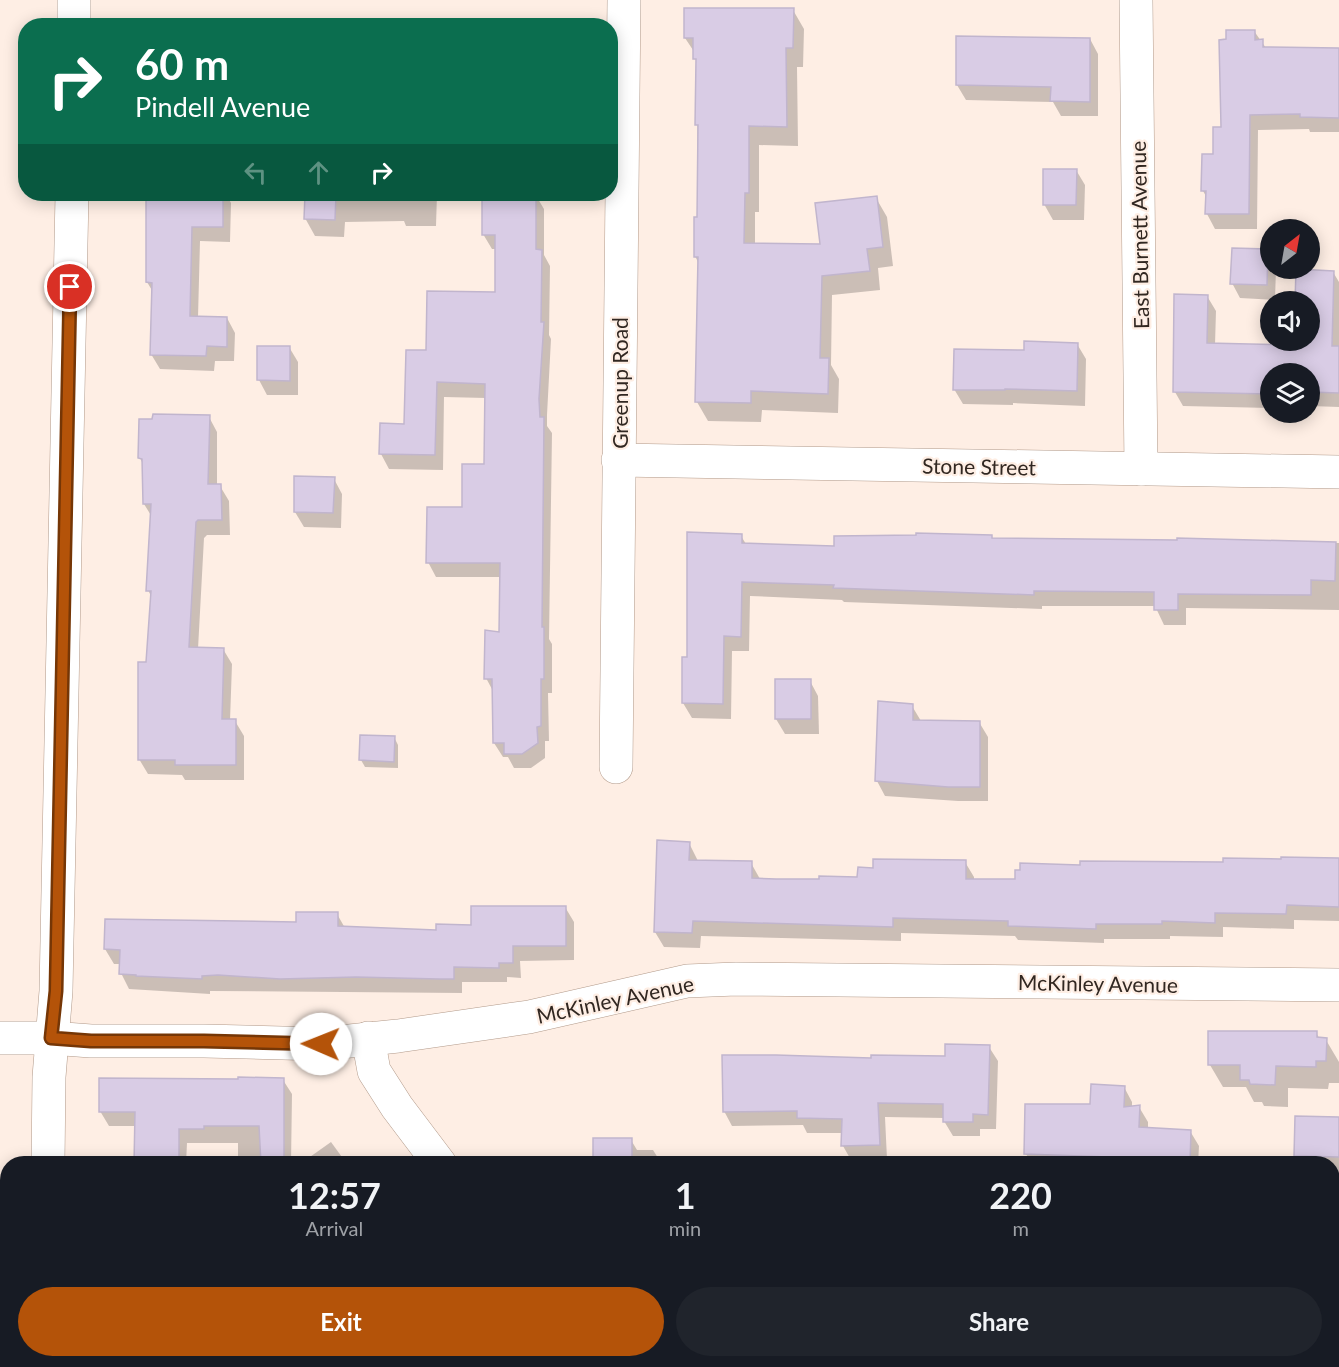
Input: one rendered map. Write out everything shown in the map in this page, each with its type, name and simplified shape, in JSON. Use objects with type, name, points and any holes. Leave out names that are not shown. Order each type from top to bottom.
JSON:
[{"type":"street","points":[[74,0],[74,18]]},
{"type":"street","name":"Greenup Road","points":[[616,767],[624,0]]},
{"type":"street","name":"East Burnett Avenue","points":[[1136,0],[1141,469]]},
{"type":"street","points":[[48,1156],[51,1038],[56,991],[72,201]]},
{"type":"street","name":"Stone Street","points":[[618,460],[1339,472]]},
{"type":"street","name":"McKinley Avenue","points":[[0,1038],[321,1044],[398,1036],[529,1017],[687,981],[736,979],[1339,985]]},
{"type":"street","points":[[368,1038],[374,1071],[397,1107],[434,1156]]},
{"type":"building","points":[[684,8],[794,8],[793,48],[786,48],[787,127],[749,126],[749,193],[745,193],[744,243],[820,244],[815,203],[877,196],[883,247],[867,249],[870,271],[822,276],[820,358],[829,358],[828,394],[751,391],[751,403],[695,402],[698,257],[694,257],[694,217],[697,217],[698,125],[695,125],[696,59],[693,59],[693,38],[684,38]]},
{"type":"building","points":[[1226,30],[1255,30],[1255,40],[1263,39],[1263,47],[1339,48],[1339,118],[1300,117],[1300,114],[1250,115],[1249,214],[1205,214],[1206,191],[1201,191],[1202,154],[1213,154],[1213,127],[1221,127],[1219,40],[1226,39]]},
{"type":"building","points":[[956,36],[1090,38],[1090,102],[1050,101],[1051,87],[956,85]]},
{"type":"building","points":[[1043,169],[1077,169],[1076,205],[1043,205]]},
{"type":"building","points":[[146,201],[223,201],[223,227],[192,227],[190,316],[227,317],[227,347],[207,346],[206,356],[150,355],[152,283],[146,282]]},
{"type":"building","points":[[305,201],[336,201],[335,220],[304,219]]},
{"type":"building","points":[[482,201],[536,201],[536,249],[542,250],[541,322],[544,322],[539,399],[540,417],[544,417],[542,627],[544,627],[544,679],[541,679],[541,726],[537,727],[538,743],[522,754],[504,754],[504,743],[493,743],[492,679],[484,679],[485,630],[499,632],[500,563],[426,563],[427,507],[462,507],[462,464],[484,464],[485,384],[437,382],[435,455],[379,454],[380,423],[404,424],[406,350],[426,350],[427,291],[495,292],[495,235],[482,235]]},
{"type":"building","points":[[1232,248],[1260,249],[1260,279],[1267,279],[1267,285],[1230,284]]},
{"type":"building","points":[[1320,270],[1334,271],[1332,346],[1339,346],[1339,393],[1320,392],[1320,363],[1260,363],[1260,394],[1173,392],[1174,294],[1208,295],[1207,343],[1260,344],[1260,351],[1320,351],[1320,291],[1295,291],[1296,279],[1320,279]]},
{"type":"building","points":[[1024,341],[1078,343],[1077,391],[953,390],[954,349],[1024,350]]},
{"type":"building","points":[[257,346],[290,346],[290,381],[257,380]]},
{"type":"building","points":[[153,414],[210,415],[208,484],[221,484],[222,520],[198,520],[196,522],[189,647],[224,648],[222,719],[236,719],[236,765],[175,765],[175,760],[138,760],[138,662],[146,662],[151,591],[146,591],[151,504],[143,504],[142,459],[138,458],[139,419],[152,419]]},
{"type":"building","points":[[294,476],[335,477],[333,513],[294,512]]},
{"type":"building","points":[[687,532],[742,534],[742,543],[834,546],[834,536],[916,535],[916,533],[992,535],[992,538],[1177,540],[1177,538],[1336,542],[1335,581],[1311,580],[1311,595],[1178,594],[1178,610],[1154,610],[1154,592],[1034,591],[1034,595],[833,588],[834,585],[742,582],[741,637],[724,636],[723,704],[682,703],[682,657],[687,657]]},
{"type":"building","points":[[775,679],[811,679],[811,719],[775,719]]},
{"type":"building","points":[[878,701],[913,704],[913,720],[980,721],[980,787],[948,787],[875,781]]},
{"type":"building","points":[[360,735],[395,736],[394,762],[359,760]]},
{"type":"building","points":[[657,840],[690,842],[689,860],[752,861],[752,878],[776,879],[819,879],[819,876],[857,877],[858,867],[873,868],[873,859],[966,860],[966,879],[1015,879],[1015,870],[1020,870],[1020,863],[1080,865],[1080,861],[1223,862],[1223,858],[1339,858],[1339,907],[1287,905],[1286,914],[1215,913],[1215,923],[1162,921],[1162,924],[1096,924],[1096,929],[1008,926],[1008,921],[893,918],[893,927],[693,921],[692,933],[654,932]]},
{"type":"building","points":[[471,906],[566,906],[566,946],[513,946],[513,963],[499,963],[499,968],[454,967],[454,979],[356,977],[280,979],[218,975],[202,976],[202,979],[136,976],[119,974],[120,950],[104,949],[105,919],[296,922],[296,912],[338,912],[338,926],[436,930],[436,924],[471,925]]},
{"type":"building","points":[[1208,1031],[1317,1031],[1317,1037],[1327,1038],[1326,1061],[1316,1061],[1316,1067],[1276,1066],[1275,1085],[1250,1084],[1249,1080],[1240,1080],[1240,1065],[1208,1065]]},
{"type":"building","points":[[945,1044],[990,1045],[988,1115],[973,1114],[973,1122],[943,1122],[943,1104],[878,1103],[880,1145],[841,1146],[842,1119],[797,1118],[797,1111],[723,1112],[722,1055],[871,1058],[871,1055],[945,1056]]},
{"type":"building","points":[[238,1077],[284,1078],[284,1156],[261,1156],[259,1126],[204,1126],[204,1129],[179,1129],[179,1156],[134,1156],[135,1112],[99,1112],[99,1078],[238,1079]]},
{"type":"building","points":[[1091,1084],[1125,1086],[1124,1107],[1140,1105],[1139,1127],[1191,1130],[1190,1156],[1024,1154],[1025,1104],[1090,1104]]},
{"type":"building","points":[[1295,1116],[1339,1117],[1339,1156],[1294,1156]]},
{"type":"building","points":[[593,1138],[632,1138],[632,1156],[593,1156]]},
{"type":"route","points":[[70,287],[56,991],[51,1038],[91,1041],[321,1044]]}]
